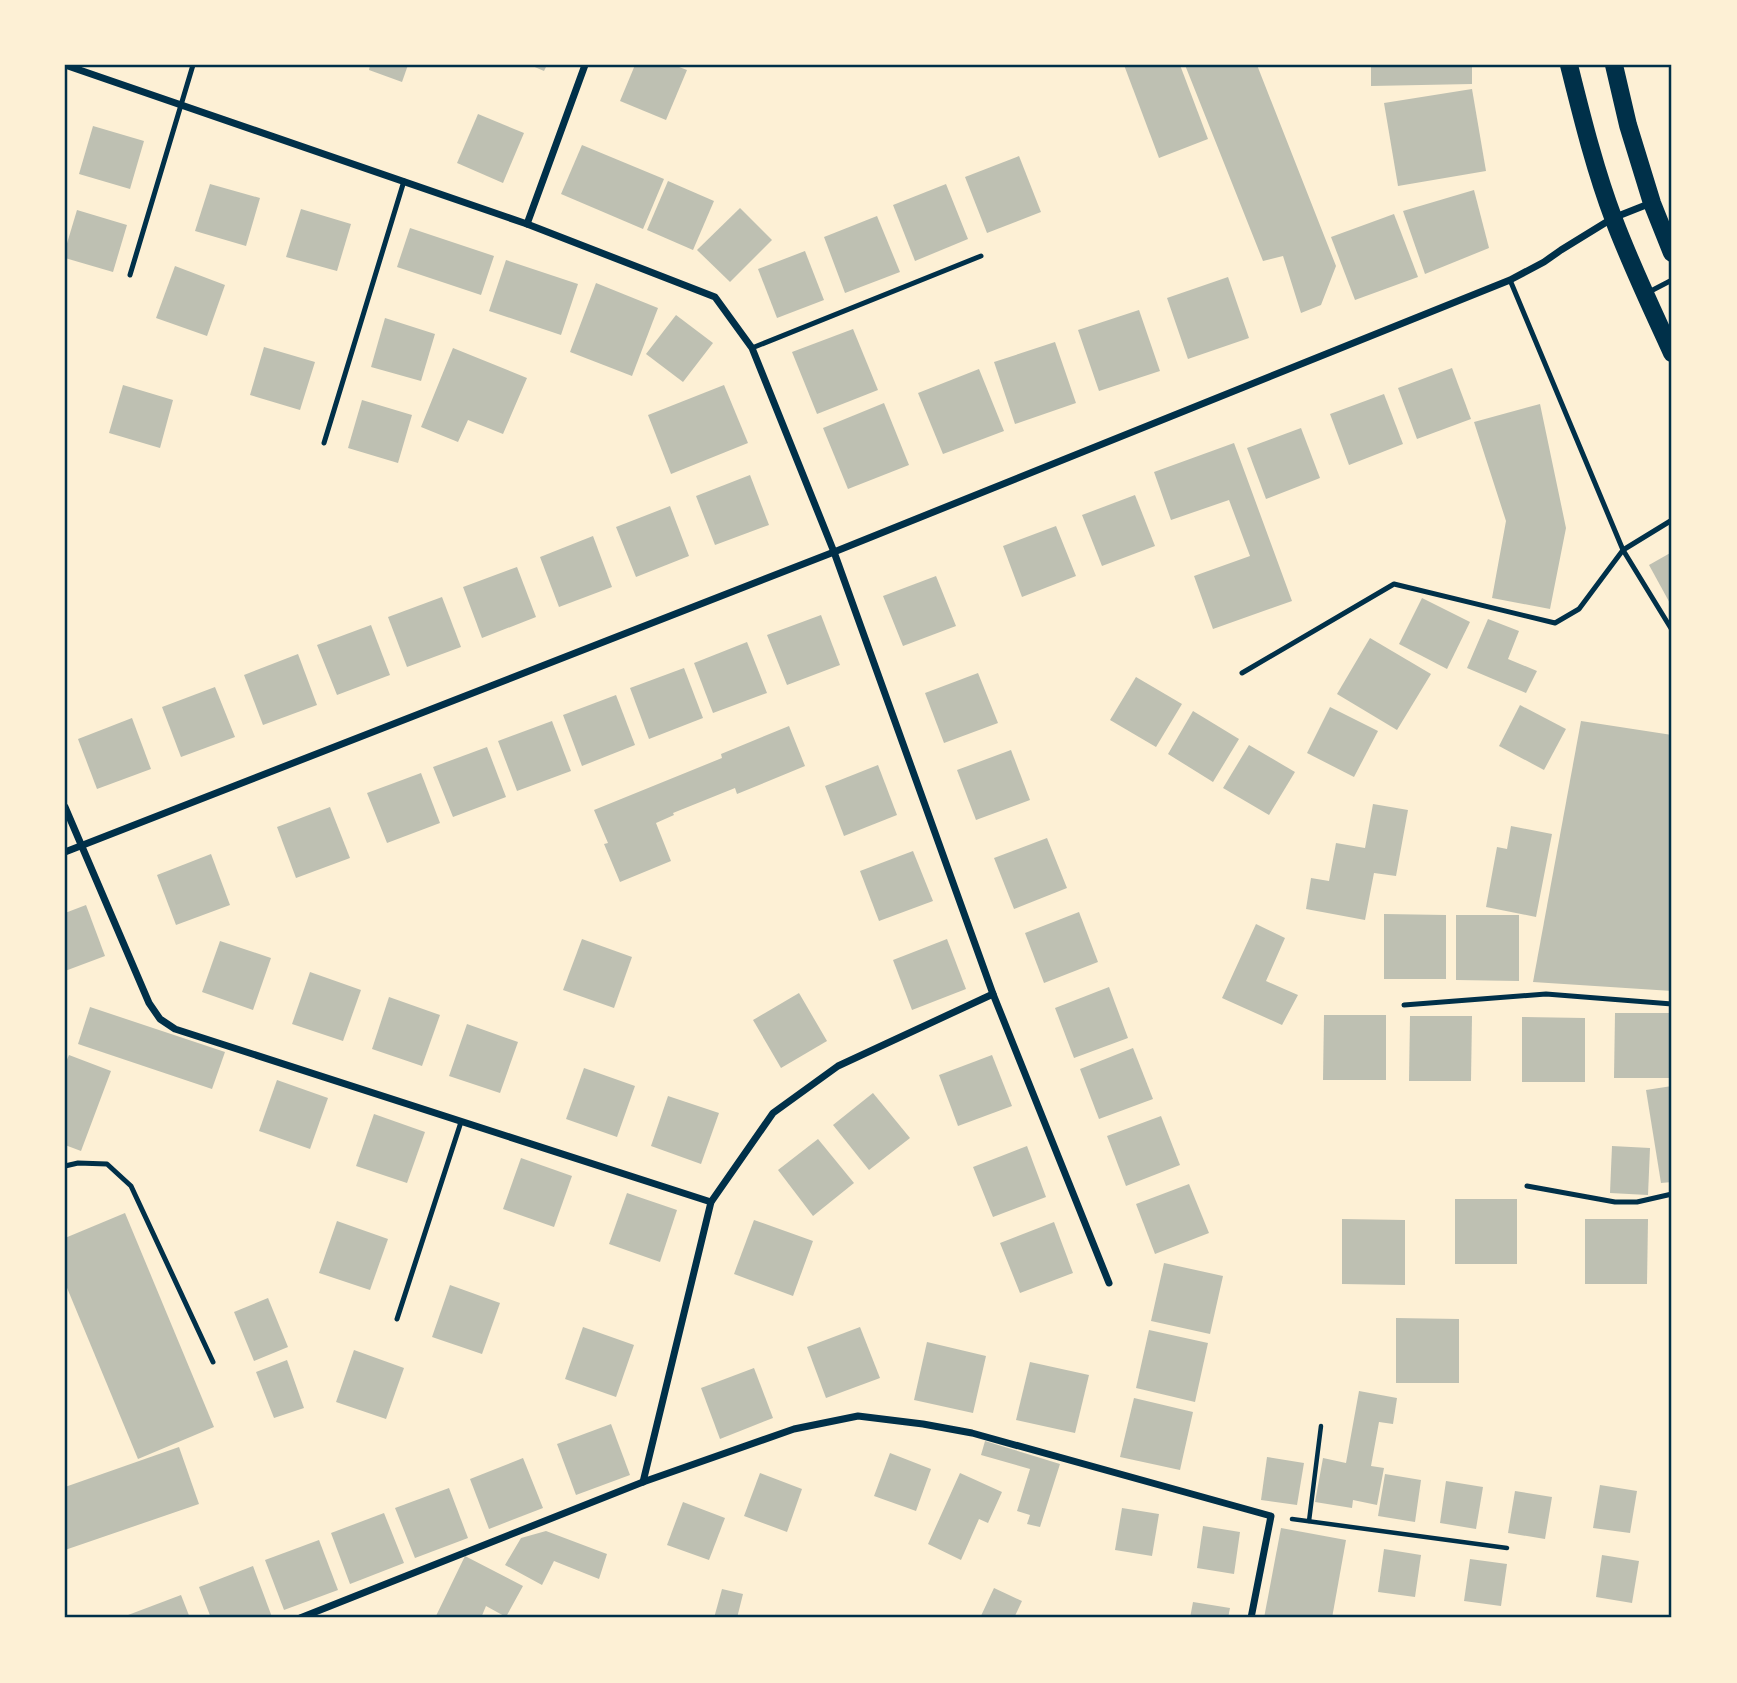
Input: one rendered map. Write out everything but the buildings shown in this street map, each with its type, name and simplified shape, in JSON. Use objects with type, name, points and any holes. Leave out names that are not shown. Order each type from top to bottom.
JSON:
[{"type":"main road","points":[[1569,65],[1586,133],[1613,218],[1672,353]]},
{"type":"main road","points":[[1614,65],[1628,125],[1652,203],[1672,253]]},
{"type":"street","points":[[65,65],[527,224],[715,298],[752,348],[834,552],[993,994],[1109,1283]]},
{"type":"street","points":[[527,224],[585,65]]},
{"type":"street","points":[[65,852],[834,552],[1510,280],[1544,262],[1613,218],[1652,203]]},
{"type":"street","points":[[65,807],[149,1003],[160,1019],[175,1029],[711,1202]]},
{"type":"street","points":[[643,1482],[711,1202],[773,1113],[838,1066],[993,994]]},
{"type":"street","points":[[300,1618],[643,1482],[794,1429],[858,1416],[972,1433],[1271,1516],[1251,1618]]},
{"type":"lane","points":[[130,275],[192,65]]},
{"type":"lane","points":[[324,443],[404,181]]},
{"type":"lane","points":[[752,348],[981,256]]},
{"type":"lane","points":[[1510,280],[1623,550],[1672,630]]},
{"type":"lane","points":[[1644,294],[1672,280]]},
{"type":"lane","points":[[1242,673],[1394,584],[1555,623],[1579,609],[1623,550],[1672,520]]},
{"type":"lane","points":[[1404,1005],[1546,994],[1672,1004]]},
{"type":"lane","points":[[397,1319],[461,1122]]},
{"type":"lane","points":[[65,1166],[78,1163],[107,1164],[131,1186],[213,1362]]},
{"type":"lane","points":[[1527,1186],[1615,1202],[1637,1202],[1672,1194]]},
{"type":"path","points":[[1309,1521],[1321,1426]]},
{"type":"path","points":[[1271,1516],[1507,1548]]}]
